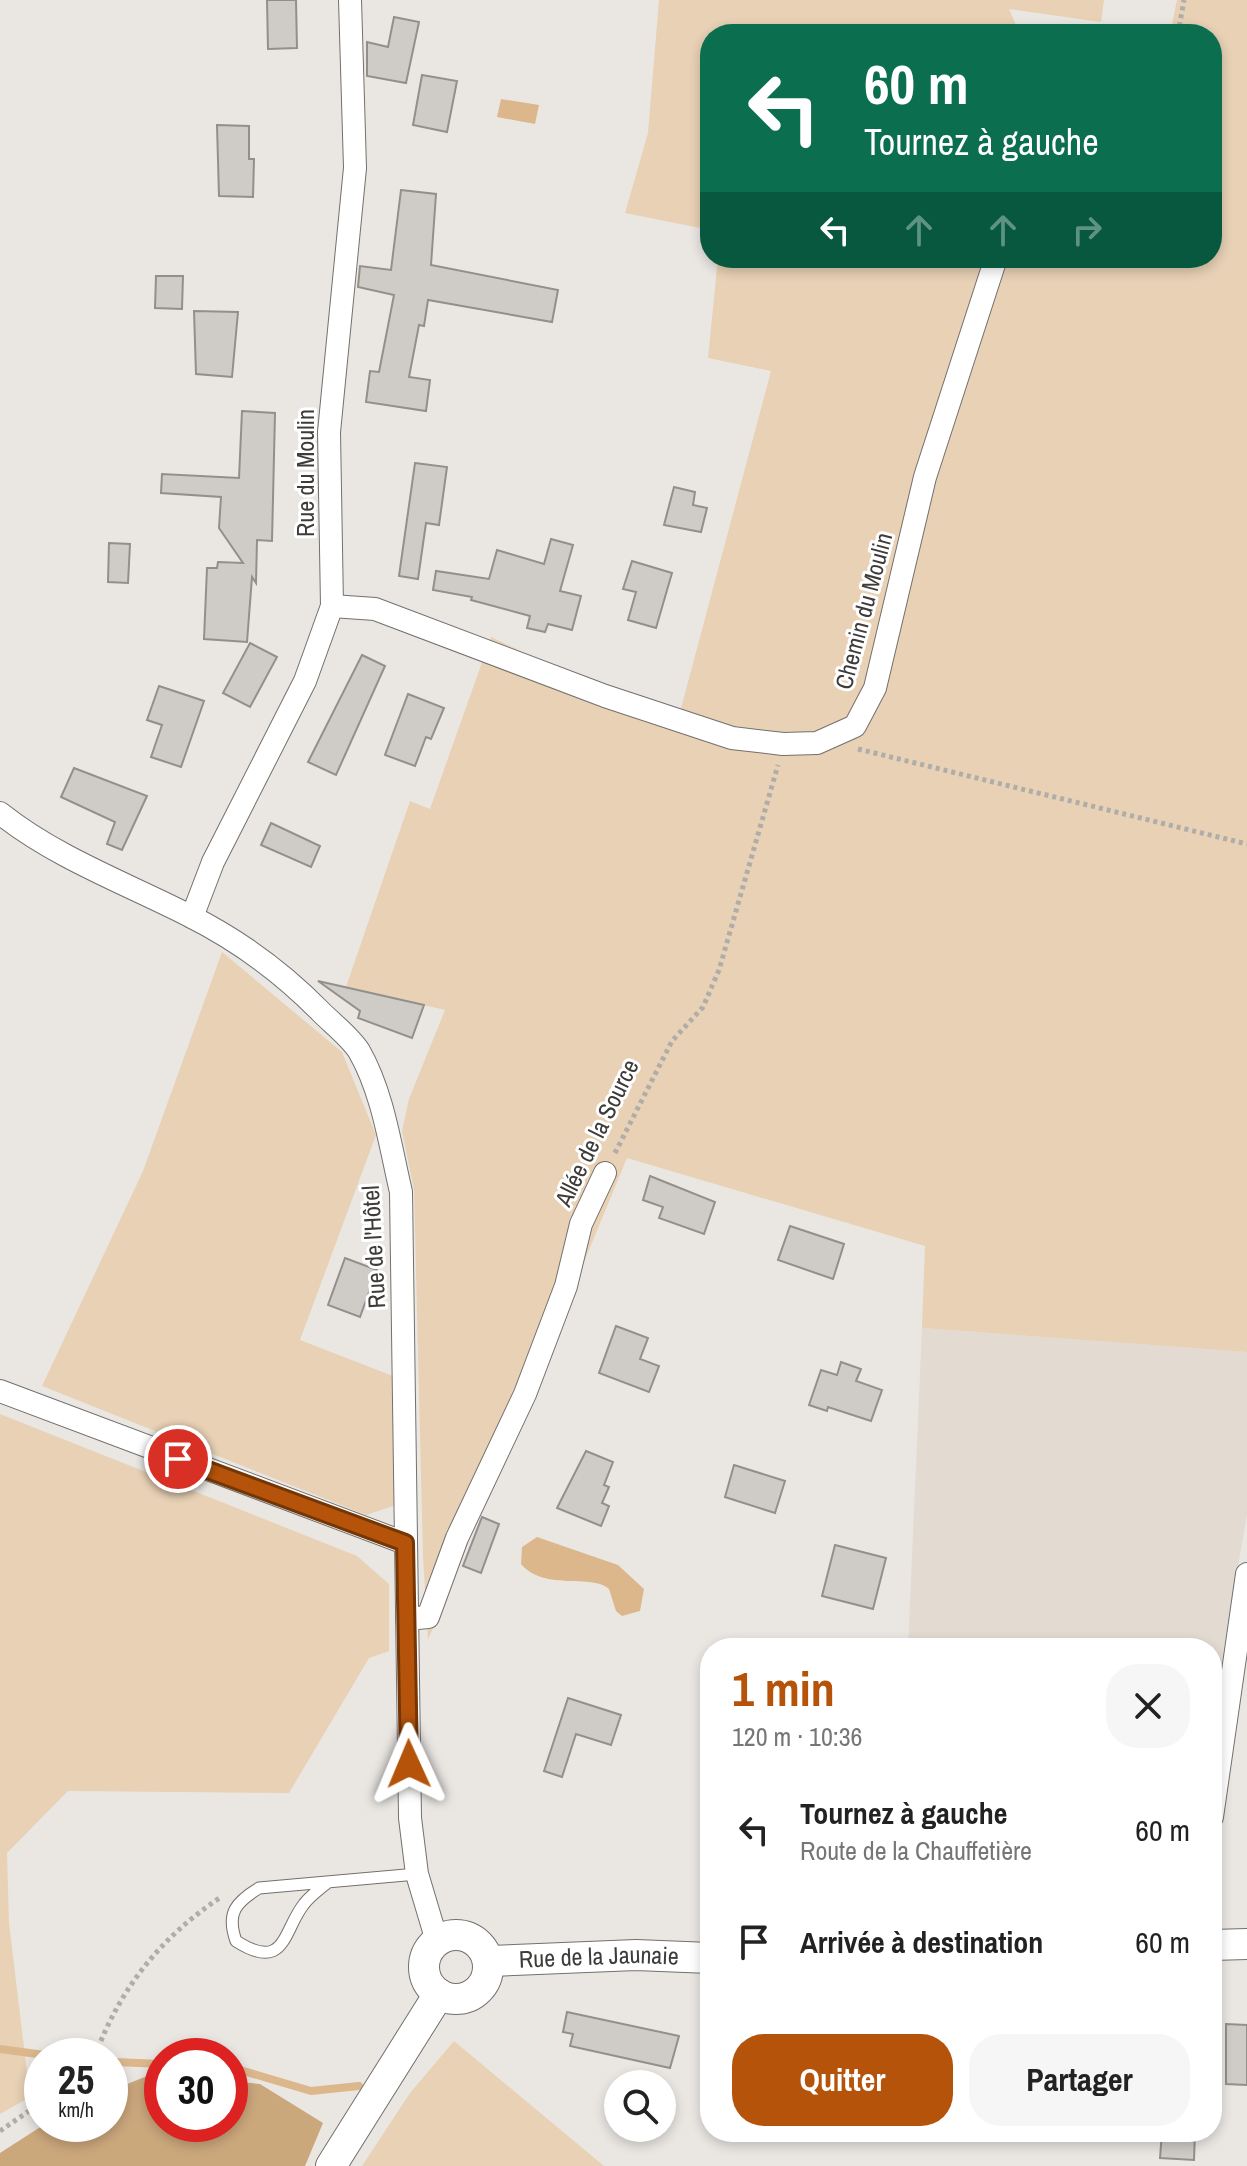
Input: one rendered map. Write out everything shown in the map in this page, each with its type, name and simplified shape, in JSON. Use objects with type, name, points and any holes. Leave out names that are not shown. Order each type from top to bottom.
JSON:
[{"type":"main road","points":[[452,1934],[468,1936],[482,1946],[489,1961],[488,1976],[480,1989],[468,1997],[453,1999],[439,1994],[428,1983],[424,1968],[427,1953],[437,1941],[452,1934]]},
{"type":"main road","points":[[1222,1945],[1247,1944]]},
{"type":"main road","name":"Rue de la Jaunaie","points":[[489,1961],[636,1955],[700,1958]]},
{"type":"main road","points":[[331,2166],[439,1994]]},
{"type":"street","name":"Rue du Moulin","points":[[192,917],[213,862],[305,681],[332,606],[329,432],[355,168],[350,0]]},
{"type":"street","name":"Chemin du Moulin","points":[[332,606],[375,609],[605,696],[732,738],[783,744],[817,743],[855,726],[875,688],[925,477],[993,268]]},
{"type":"street","name":"Rue de l'Hôtel","points":[[0,813],[17,827],[90,867],[192,917],[270,966],[358,1049],[380,1100],[401,1192],[410,1818],[417,1874],[437,1941]]},
{"type":"street","name":"Allée de la Source","points":[[407,1619],[428,1617],[457,1538],[525,1394],[566,1286],[581,1224],[605,1173]]},
{"type":"street","points":[[0,1391],[405,1543]]},
{"type":"street","points":[[1222,1748],[1247,1574]]},
{"type":"lane","points":[[328,1882],[302,1905],[289,1935],[276,1949],[258,1952],[236,1941],[231,1926],[238,1901],[259,1888],[417,1874]]},
{"type":"path","points":[[1180,24],[1184,0]]},
{"type":"path","points":[[817,743],[879,753],[1247,844]]},
{"type":"path","name":"Allée de la Source","points":[[605,1173],[672,1041],[703,1007],[719,970],[783,744]]},
{"type":"path","points":[[102,2038],[141,1967],[196,1914],[224,1895],[259,1888]]},
{"type":"path","points":[[0,2131],[24,2114]]},
{"type":"shaded area","points":[[659,0],[1104,0],[1101,22],[1009,9],[1016,24],[700,24],[700,228],[625,213],[648,133]]},
{"type":"shaded area","points":[[1177,0],[1247,0],[1247,1352],[922,1328],[925,1246],[627,1158],[428,1640],[423,1557],[414,1190],[402,1131],[409,1099],[445,1010],[346,987],[410,801],[430,809],[491,637],[576,677],[680,712],[771,371],[708,358],[717,268],[1222,268],[1222,24],[1172,24]]},
{"type":"shaded area","points":[[501,99],[539,105],[535,124],[497,117]]},
{"type":"shaded area","points":[[222,952],[342,1052],[376,1135],[300,1340],[393,1376],[396,1505],[366,1515],[42,1386],[143,1171]]},
{"type":"shaded area","points":[[922,1328],[1247,1352],[1247,1514],[1222,1660],[1222,1638],[908,1638]]},
{"type":"shaded area","points":[[0,1414],[357,1556],[389,1584],[389,1651],[369,1658],[289,1793],[68,1791],[7,1853],[9,1923],[24,2047],[24,2100],[0,2114]]},
{"type":"shaded area","points":[[537,1537],[618,1565],[644,1589],[640,1611],[622,1616],[616,1611],[609,1589],[601,1584],[555,1580],[531,1572],[521,1564],[522,1547]]},
{"type":"shaded area","points":[[454,2041],[604,2166],[362,2166],[410,2093]]},
{"type":"shaded area","points":[[144,2077],[144,2142],[248,2142],[248,2083],[260,2084],[323,2123],[305,2166],[0,2166],[0,2153],[24,2138],[24,2142],[128,2142],[128,2084]]},
{"type":"building","points":[[267,0],[296,0],[297,48],[268,49]]},
{"type":"building","points":[[394,17],[419,22],[406,83],[367,76],[367,42],[388,47]]},
{"type":"building","points":[[422,75],[457,81],[447,132],[413,125]]},
{"type":"building","points":[[217,125],[249,126],[249,159],[254,159],[253,197],[219,196]]},
{"type":"building","points":[[401,190],[436,194],[431,265],[558,290],[552,322],[428,300],[424,326],[419,325],[409,377],[430,380],[426,411],[366,402],[370,371],[379,372],[394,295],[358,287],[360,266],[391,270]]},
{"type":"building","points":[[156,276],[183,276],[182,309],[155,308]]},
{"type":"building","points":[[194,311],[238,312],[232,377],[196,374]]},
{"type":"building","points":[[242,411],[275,413],[272,541],[257,540],[256,583],[252,577],[247,642],[204,639],[207,568],[217,568],[218,562],[243,563],[219,528],[221,497],[161,493],[162,474],[239,478]]},
{"type":"building","points":[[415,463],[447,467],[439,525],[426,523],[418,579],[399,576]]},
{"type":"building","points":[[674,487],[695,492],[693,505],[707,508],[701,532],[664,525]]},
{"type":"building","points":[[551,539],[573,545],[560,591],[581,596],[572,630],[548,624],[545,632],[527,628],[530,616],[471,600],[472,597],[433,590],[436,571],[489,579],[497,550],[544,564]]},
{"type":"building","points":[[109,543],[130,544],[128,583],[108,582]]},
{"type":"building","points":[[632,561],[672,573],[656,628],[628,620],[636,592],[623,589]]},
{"type":"building","points":[[250,643],[277,657],[250,707],[223,693]]},
{"type":"building","points":[[362,655],[385,666],[336,775],[308,762]]},
{"type":"building","points":[[159,686],[204,701],[181,767],[151,757],[162,725],[147,720]]},
{"type":"building","points":[[408,694],[444,708],[431,739],[426,737],[415,766],[385,755]]},
{"type":"building","points":[[74,768],[147,796],[122,850],[107,844],[115,822],[61,797]]},
{"type":"building","points":[[271,823],[320,846],[311,867],[261,845]]},
{"type":"building","points":[[318,981],[424,1005],[412,1038],[358,1018],[360,1011]]},
{"type":"building","points":[[650,1176],[715,1202],[704,1234],[659,1218],[663,1207],[643,1200]]},
{"type":"building","points":[[790,1226],[844,1244],[833,1279],[778,1260]]},
{"type":"building","points":[[345,1258],[377,1270],[360,1317],[328,1305]]},
{"type":"building","points":[[616,1326],[648,1338],[640,1359],[659,1366],[649,1392],[599,1373]]},
{"type":"building","points":[[841,1362],[861,1369],[856,1381],[882,1390],[871,1421],[828,1407],[827,1411],[809,1405],[821,1370],[837,1375]]},
{"type":"building","points":[[586,1451],[613,1462],[604,1485],[609,1487],[602,1503],[609,1506],[601,1526],[557,1508]]},
{"type":"building","points":[[734,1465],[785,1481],[775,1513],[725,1497]]},
{"type":"building","points":[[482,1517],[499,1524],[481,1573],[463,1566]]},
{"type":"building","points":[[835,1545],[886,1558],[873,1609],[822,1596]]},
{"type":"building","points":[[568,1698],[621,1715],[611,1745],[576,1734],[562,1777],[544,1771]]},
{"type":"building","points":[[567,2012],[679,2036],[670,2068],[570,2046],[573,2034],[563,2032]]},
{"type":"building","points":[[1226,2024],[1247,2025],[1247,2085],[1226,2084]]},
{"type":"building","points":[[1161,2142],[1195,2142],[1194,2160],[1160,2158]]},
{"type":"waterway","points":[[0,2049],[24,2052]]},
{"type":"waterway","points":[[128,2063],[144,2063]]},
{"type":"waterway","points":[[248,2072],[311,2091],[359,2086]]},
{"type":"route","points":[[178,1459],[405,1543],[409,1764]]}]
